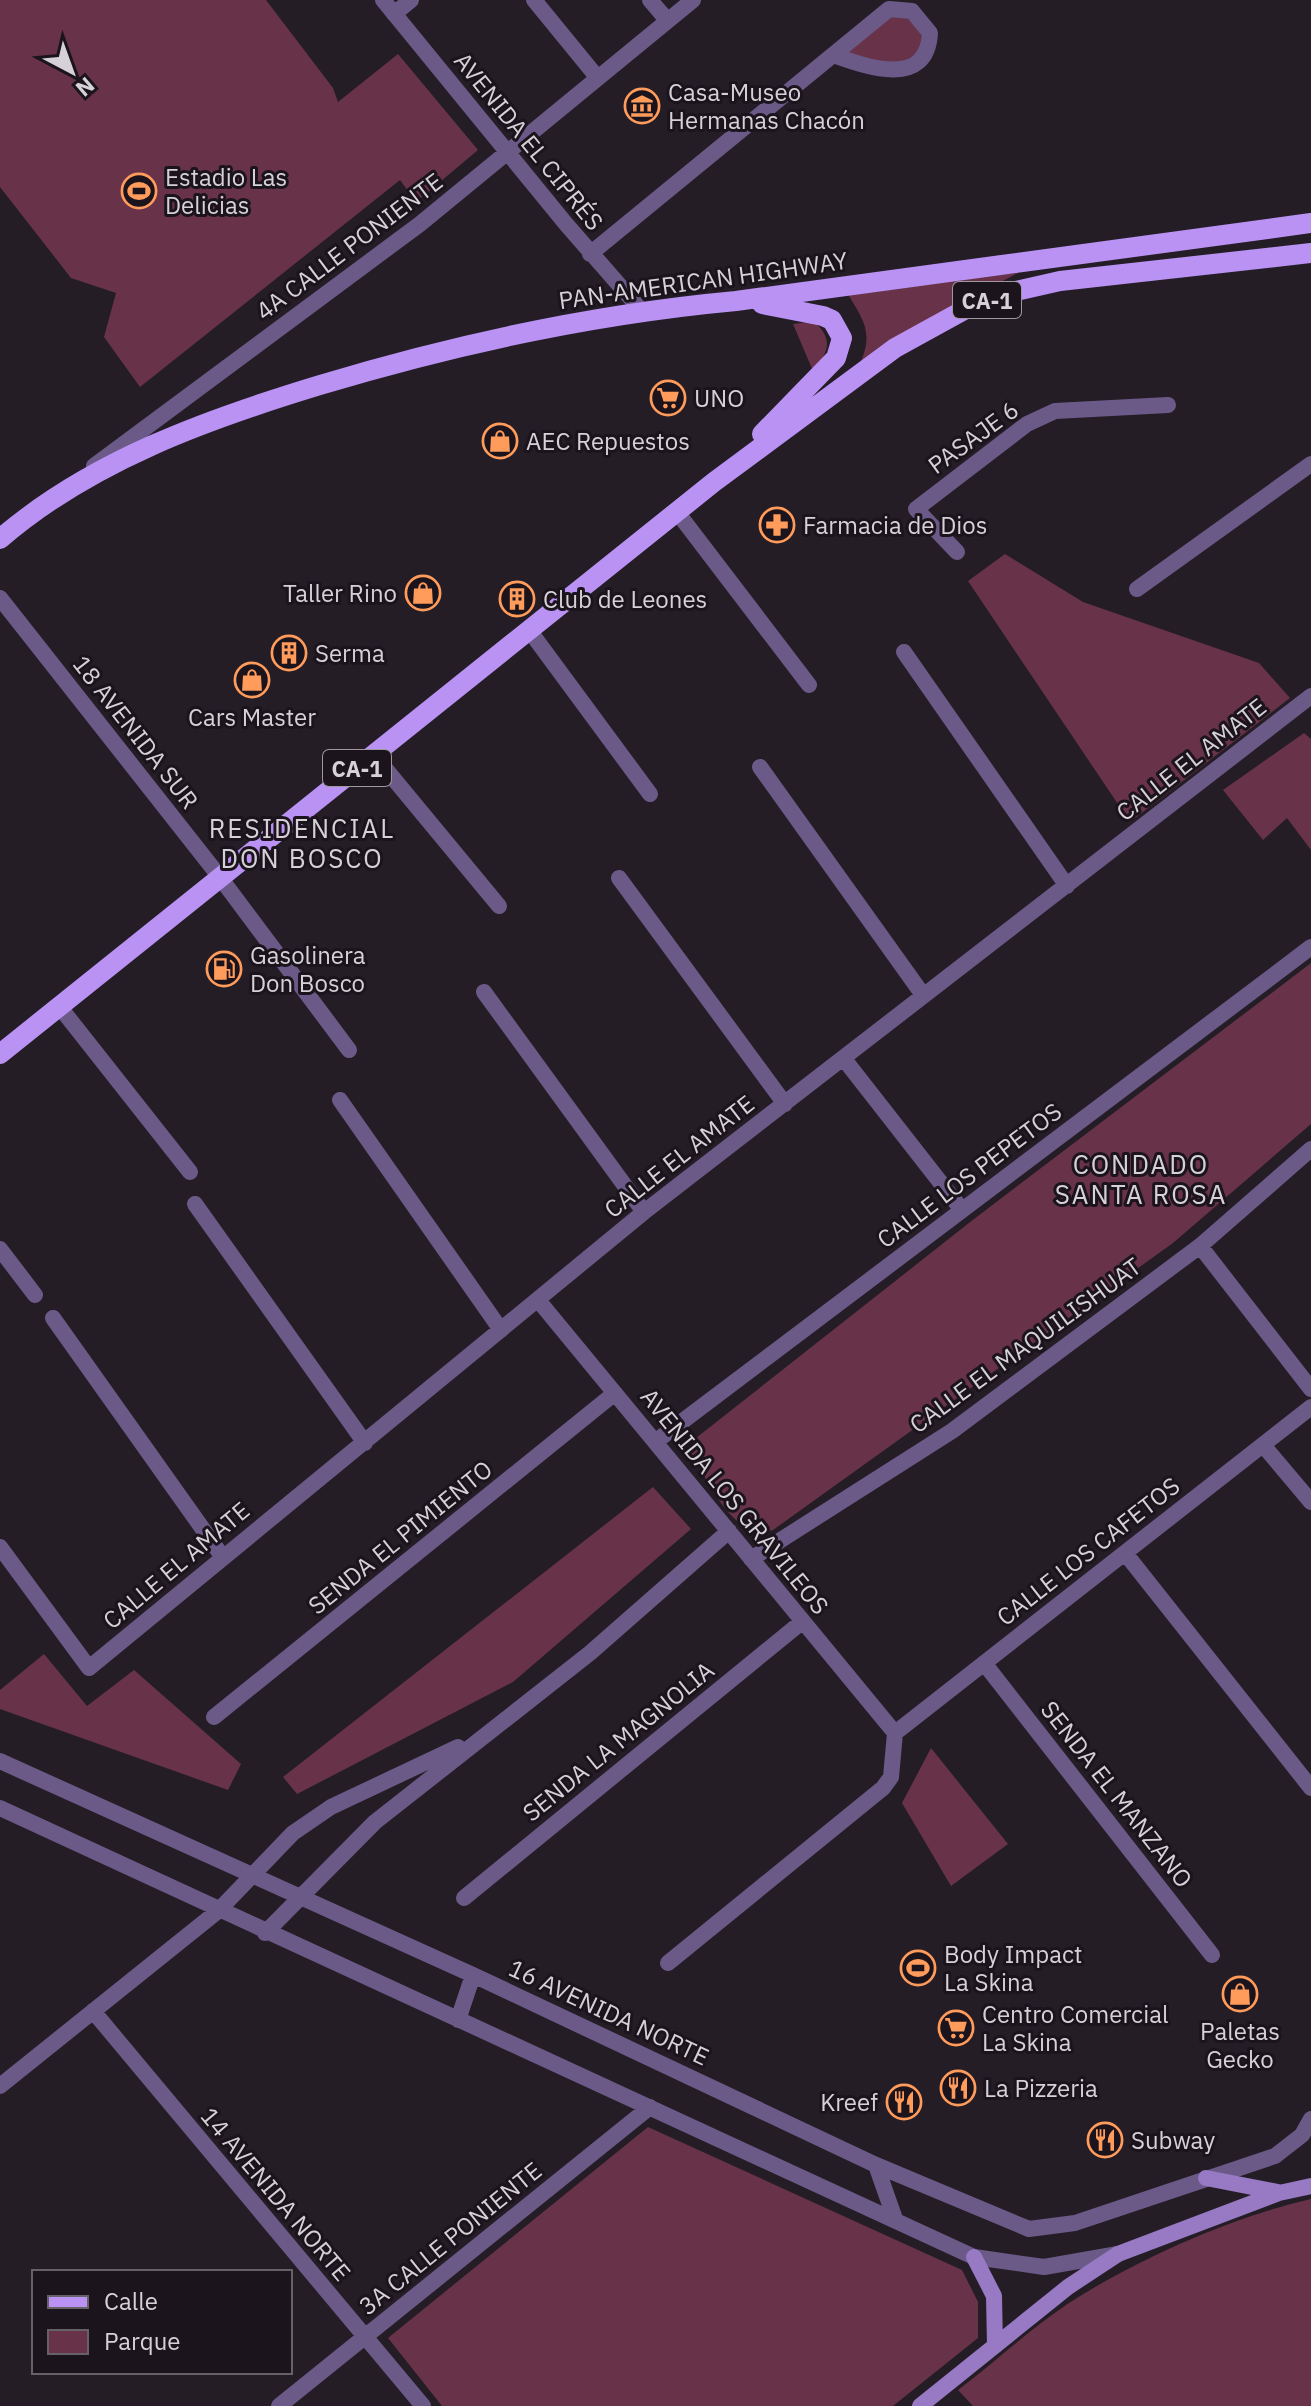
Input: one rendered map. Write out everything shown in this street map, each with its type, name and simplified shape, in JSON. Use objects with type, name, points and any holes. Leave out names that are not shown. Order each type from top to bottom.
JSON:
[{"type":"main road","name":"PAN-AMERICAN HIGHWAY","points":[[0,539],[25,518],[120,463],[202,423],[395,363],[641,310],[736,301],[1311,223]]},
{"type":"main road","name":"CA-1","points":[[0,1054],[714,482],[895,348],[975,304],[1060,281],[1311,253]]},
{"type":"main road","points":[[714,482],[829,367],[841,348],[838,329],[823,316],[736,301]]},
{"type":"main road","points":[[1206,2178],[1283,2192],[1311,2175]]},
{"type":"main road","points":[[920,2406],[1068,2287],[1118,2254],[1283,2192],[1311,2186]]},
{"type":"main road","points":[[974,2257],[994,2296],[995,2346]]},
{"type":"street","name":"AVENIDA EL CIPRÉS","points":[[383,0],[590,254],[641,310]]},
{"type":"street","points":[[394,14],[411,0]]},
{"type":"street","points":[[534,0],[597,77]]},
{"type":"street","points":[[650,0],[667,20]]},
{"type":"street","name":"4A CALLE PONIENTE","points":[[25,518],[420,224],[693,0]]},
{"type":"street","points":[[590,254],[889,9],[912,11],[930,33],[929,49],[917,62],[892,72],[833,55]]},
{"type":"street","name":"PASAJE 6","points":[[957,552],[916,509],[1027,424],[1055,411],[1168,405]]},
{"type":"street","points":[[1137,589],[1311,464]]},
{"type":"street","points":[[677,512],[809,685]]},
{"type":"street","name":"18 AVENIDA SUR","points":[[0,598],[219,876],[349,1050]]},
{"type":"street","points":[[529,630],[650,794]]},
{"type":"street","points":[[904,652],[1067,886]]},
{"type":"street","name":"CALLE EL AMATE","points":[[0,1547],[89,1668],[644,1212],[1311,696]]},
{"type":"street","points":[[374,755],[499,906]]},
{"type":"street","points":[[760,767],[923,995]]},
{"type":"street","points":[[619,878],[785,1104]]},
{"type":"street","name":"CALLE LOS PEPETOS","points":[[655,1442],[1311,947]]},
{"type":"street","points":[[484,992],[644,1212]]},
{"type":"street","points":[[59,1006],[190,1172]]},
{"type":"street","points":[[844,1059],[962,1210]]},
{"type":"street","points":[[340,1100],[501,1330]]},
{"type":"street","name":"CALLE EL MAQUILISHUAT","points":[[751,1559],[952,1431],[1200,1246],[1311,1149]]},
{"type":"street","points":[[195,1204],[365,1443]]},
{"type":"street","points":[[1200,1246],[1311,1389]]},
{"type":"street","points":[[0,1249],[35,1295]]},
{"type":"street","name":"AVENIDA LOS GRAVILEOS","points":[[538,1300],[895,1733]]},
{"type":"street","points":[[53,1318],[222,1556]]},
{"type":"street","name":"SENDA EL PIMIENTO","points":[[214,1717],[615,1393]]},
{"type":"street","name":"CALLE LOS CAFETOS","points":[[895,1733],[1311,1407]]},
{"type":"street","points":[[1263,1445],[1311,1502]]},
{"type":"street","points":[[265,1933],[375,1822],[590,1653],[729,1531]]},
{"type":"street","points":[[1125,1553],[1311,1788]]},
{"type":"street","name":"SENDA LA MAGNOLIA","points":[[464,1898],[803,1621]]},
{"type":"street","name":"SENDA EL MANZANO","points":[[984,1663],[1212,1955]]},
{"type":"street","points":[[668,1963],[883,1788],[891,1777],[895,1733]]},
{"type":"street","points":[[0,2086],[218,1911],[293,1833],[331,1807],[480,1738]]},
{"type":"street","name":"16 AVENIDA NORTE","points":[[0,1761],[473,1975],[876,2165],[1029,2229],[1075,2223],[1275,2156],[1302,2135],[1311,2119]]},
{"type":"street","points":[[0,1808],[265,1933],[974,2257],[1044,2267],[1118,2254]]},
{"type":"street","points":[[458,2020],[473,1975]]},
{"type":"street","name":"14 AVENIDA NORTE","points":[[93,2011],[423,2406]]},
{"type":"street","name":"3A CALLE PONIENTE","points":[[279,2406],[650,2107]]},
{"type":"street","points":[[876,2165],[895,2219]]},
{"type":"green space","points":[[0,0],[266,0],[333,88],[338,102],[398,54],[478,150],[416,202],[400,180],[140,387],[104,337],[116,293],[71,278],[0,187]]},
{"type":"green space","points":[[890,15],[908,16],[923,35],[923,48],[914,56],[885,63],[843,52]]},
{"type":"green space","points":[[1018,273],[941,313],[858,368],[866,345],[865,328],[846,291]]},
{"type":"green space","points":[[793,324],[817,324],[827,342],[825,353],[813,371]]},
{"type":"green space","points":[[1005,554],[1083,602],[1259,663],[1290,698],[1130,822],[968,581]]},
{"type":"green space","points":[[1304,733],[1311,739],[1311,850],[1287,818],[1263,840],[1223,790]]},
{"type":"green space","points":[[1311,963],[1311,1124],[1173,1243],[773,1530],[759,1531],[746,1527],[724,1508],[691,1455],[696,1438],[974,1219]]},
{"type":"green space","points":[[653,1487],[691,1529],[513,1682],[297,1794],[283,1777]]},
{"type":"green space","points":[[44,1654],[87,1706],[134,1670],[241,1764],[228,1790],[0,1709],[0,1690]]},
{"type":"green space","points":[[931,1748],[1008,1844],[951,1886],[902,1803]]},
{"type":"green space","points":[[648,2127],[962,2270],[978,2302],[978,2338],[893,2406],[442,2406],[388,2338]]},
{"type":"green space","points":[[1311,2199],[1311,2406],[973,2406],[958,2390],[1055,2313],[1124,2271],[1218,2228]]},
{"type":"place","name":"Casa-Museo Hermanas Chacón","points":[[642,106]]},
{"type":"place","name":"Estadio Las Delicias","points":[[139,191]]},
{"type":"place","name":"UNO","points":[[668,398]]},
{"type":"place","name":"AEC Repuestos","points":[[500,441]]},
{"type":"place","name":"Farmacia de Dios","points":[[777,525]]},
{"type":"place","name":"Taller Rino","points":[[423,593]]},
{"type":"place","name":"Club de Leones","points":[[517,599]]},
{"type":"place","name":"Serma","points":[[289,653]]},
{"type":"place","name":"Cars Master","points":[[252,680]]},
{"type":"place","name":"Gasolinera Don Bosco","points":[[224,969]]},
{"type":"place","name":"Body Impact La Skina","points":[[918,1968]]},
{"type":"place","name":"Paletas Gecko","points":[[1240,1994]]},
{"type":"place","name":"Centro Comercial La Skina","points":[[956,2028]]},
{"type":"place","name":"La Pizzeria","points":[[958,2088]]},
{"type":"place","name":"Kreef","points":[[904,2102]]},
{"type":"place","name":"Subway","points":[[1105,2140]]},
{"type":"district","name":"RESIDENCIAL DON BOSCO","points":[[302,843]]},
{"type":"district","name":"CONDADO SANTA ROSA","points":[[1141,1179]]}]
